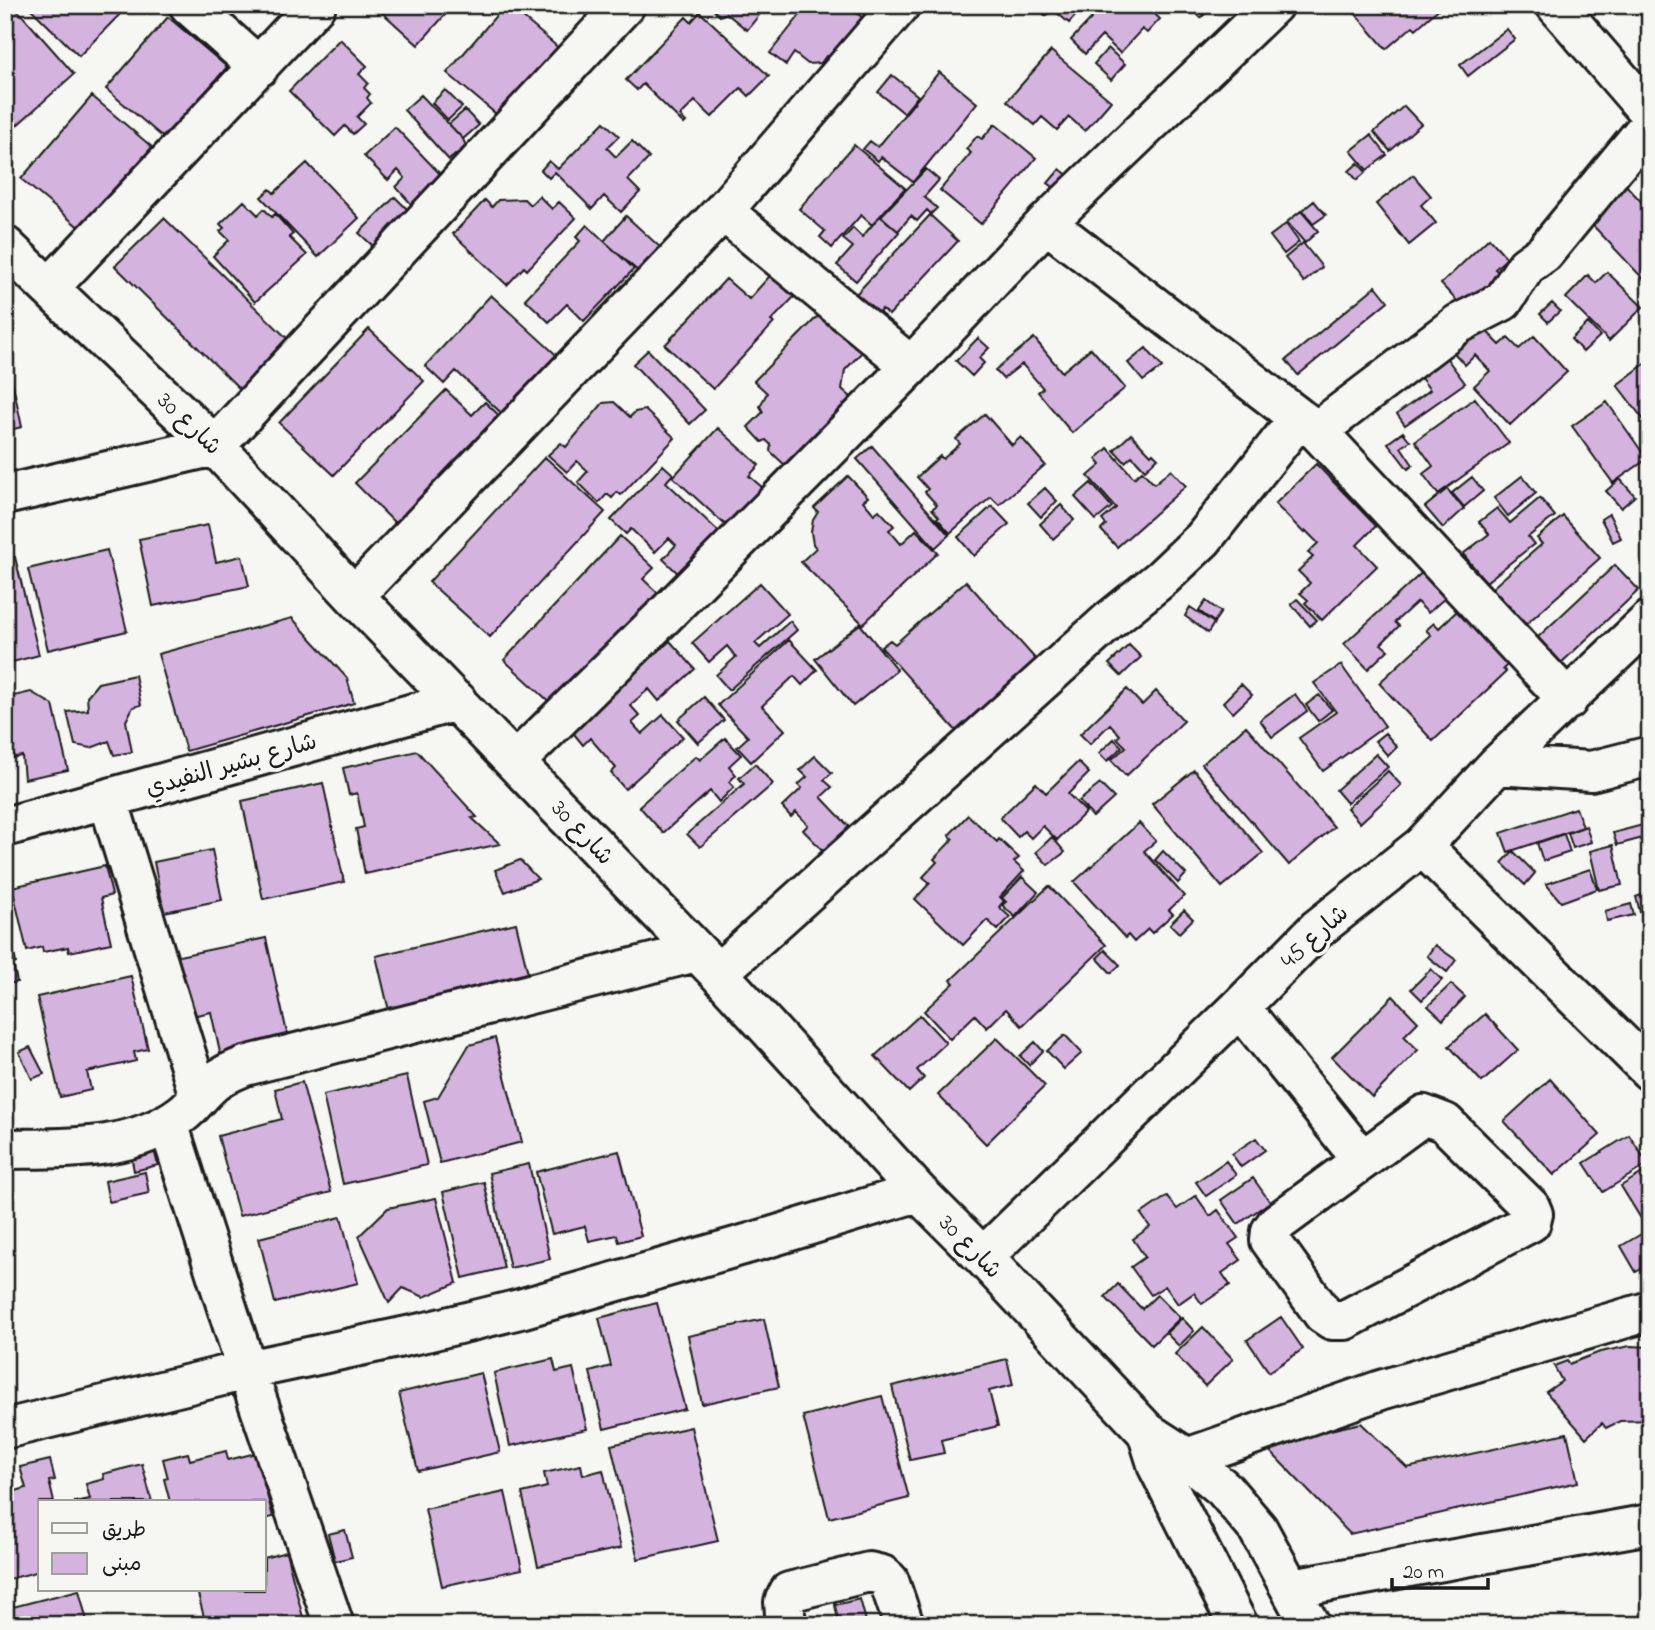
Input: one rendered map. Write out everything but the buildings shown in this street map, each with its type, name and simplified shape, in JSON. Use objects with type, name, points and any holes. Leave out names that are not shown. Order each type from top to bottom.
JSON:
[{"type":"street","points":[[189,5],[259,67]]},
{"type":"street","points":[[49,288],[316,5]]},
{"type":"street","points":[[5,495],[215,446],[625,5]]},
{"type":"street","points":[[355,596],[723,211],[900,5]]},
{"type":"street","points":[[516,761],[664,616],[911,366],[1046,223],[1273,5]]},
{"type":"street","points":[[1556,5],[1650,114]]},
{"type":"street","points":[[5,1149],[77,1148],[133,1139],[181,1115],[226,1074],[245,1066],[707,962],[1162,578],[1195,547],[1308,425],[1458,324],[1503,301],[1526,266],[1544,253],[1650,124]]},
{"type":"street","points":[[723,211],[911,366]]},
{"type":"street","points":[[1046,223],[1308,425],[1568,700]]},
{"type":"street","name":"شارع 30","points":[[5,246],[215,446],[355,596],[707,962],[918,1192],[983,1257],[1147,1432],[1187,1458],[1224,1489],[1258,1529],[1311,1625]]},
{"type":"street","name":"شارع 45","points":[[983,1257],[1317,929],[1422,846],[1497,765],[1650,620]]},
{"type":"street","name":"شارع بشير النفيدي","points":[[5,827],[457,702]]},
{"type":"street","points":[[1497,765],[1591,771],[1650,755]]},
{"type":"street","points":[[108,799],[199,1096]]},
{"type":"street","points":[[1422,846],[1646,1064]]},
{"type":"street","points":[[1240,1007],[1362,1160]]},
{"type":"street","points":[[1424,1115],[1437,1119],[1445,1123],[1530,1207],[1533,1214],[1531,1222],[1345,1320],[1332,1320],[1323,1314],[1270,1240],[1271,1231],[1277,1223],[1362,1160],[1424,1115]]},
{"type":"street","points":[[168,1123],[247,1370],[334,1625]]},
{"type":"street","points":[[5,1429],[247,1370],[520,1309],[918,1192]]},
{"type":"street","points":[[1187,1458],[1381,1390],[1650,1311]]},
{"type":"street","name":"شارع 30","points":[[1147,1432],[1158,1467],[1238,1625]]},
{"type":"street","points":[[1292,1588],[1650,1524]]},
{"type":"street","points":[[786,1625],[784,1602],[789,1592],[869,1572],[882,1575],[889,1581],[904,1625]]}]
